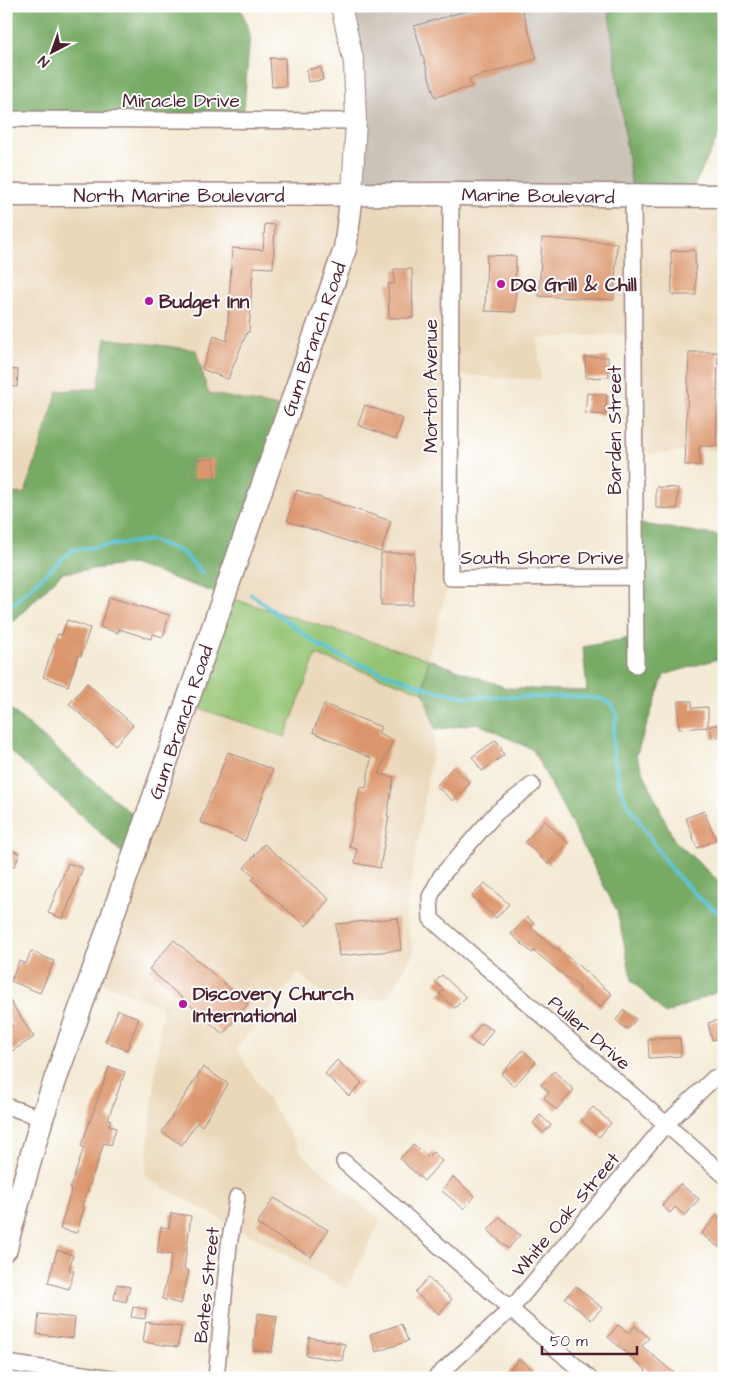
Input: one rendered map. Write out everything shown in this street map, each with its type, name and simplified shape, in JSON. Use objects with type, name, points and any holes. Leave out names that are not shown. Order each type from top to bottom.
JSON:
[{"type":"main road","points":[[341,6],[354,64],[356,121],[352,194]]},
{"type":"main road","name":"Marine Boulevard","points":[[352,194],[724,196]]},
{"type":"main road","name":"North Marine Boulevard","points":[[6,195],[352,194]]},
{"type":"main road","name":"Gum Branch Road","points":[[6,1249],[42,1118],[345,249],[352,194]]},
{"type":"street","name":"Miracle Drive","points":[[6,119],[356,121]]},
{"type":"street","name":"Morton Avenue","points":[[450,578],[452,194]]},
{"type":"street","name":"Barden Street","points":[[633,196],[636,665]]},
{"type":"street","name":"South Shore Drive","points":[[450,578],[635,577]]},
{"type":"street","name":"Puller Drive","points":[[532,785],[496,813],[441,876],[430,897],[431,919],[724,1175]]},
{"type":"street","name":"White Oak Street","points":[[435,1378],[511,1309],[665,1125],[714,1078],[724,1075]]},
{"type":"street","points":[[6,1106],[42,1118]]},
{"type":"street","points":[[344,1162],[589,1378]]},
{"type":"street","name":"Bates Street","points":[[216,1378],[229,1245],[237,1197]]},
{"type":"street","points":[[6,1363],[112,1378]]},
{"type":"shaded area","points":[[341,6],[608,6],[633,196],[352,194]]},
{"type":"shaded area","points":[[6,195],[724,196],[724,449],[634,455],[634,334],[537,338],[541,380],[451,375],[450,578],[428,659],[224,596],[289,409],[208,393],[98,388],[58,391],[25,493],[8,494],[6,497]]},
{"type":"shaded area","points":[[316,655],[423,692],[436,730],[405,918],[414,952],[387,999],[337,1006],[298,973],[236,1049],[304,1156],[381,1220],[347,1289],[145,1177],[162,1007],[91,978],[186,704]]},
{"type":"green space","points":[[6,6],[240,6],[250,34],[243,120],[6,119]]},
{"type":"green space","points":[[608,6],[721,6],[724,46],[724,125],[689,196],[633,196]]},
{"type":"green space","points":[[106,338],[196,350],[208,393],[289,409],[224,596],[132,564],[62,573],[6,629],[6,497],[8,494],[25,493],[58,391],[98,388]]},
{"type":"green space","points":[[634,523],[724,536],[724,657],[664,675],[636,756],[674,840],[724,886],[724,989],[665,1014],[632,981],[617,911],[533,750],[477,723],[436,730],[423,692],[428,659],[507,688],[587,691],[583,647],[635,637]]},
{"type":"green space","points":[[224,596],[428,659],[423,692],[316,655],[285,737],[186,704]]},
{"type":"green space","points":[[6,705],[144,825],[131,861],[6,747]]},
{"type":"building","points":[[483,6],[521,6],[537,59],[469,79],[471,87],[435,97],[414,26]]},
{"type":"building","points":[[270,58],[285,58],[286,86],[272,87]]},
{"type":"building","points":[[321,67],[323,80],[308,82],[306,70]]},
{"type":"building","points":[[265,224],[275,225],[273,268],[253,267],[249,332],[247,332],[228,379],[202,369],[214,336],[227,341],[232,248],[263,250]]},
{"type":"building","points":[[542,238],[617,243],[614,300],[539,296]]},
{"type":"building","points":[[695,250],[696,295],[672,295],[671,251]]},
{"type":"building","points":[[487,255],[516,256],[515,312],[485,311]]},
{"type":"building","points":[[394,269],[412,269],[413,318],[389,318],[388,284],[394,284]]},
{"type":"building","points":[[689,352],[718,352],[716,446],[699,446],[700,465],[685,465]]},
{"type":"building","points":[[585,357],[608,357],[609,377],[586,378]]},
{"type":"building","points":[[8,369],[18,370],[17,387],[7,386]]},
{"type":"building","points":[[587,393],[607,395],[605,415],[585,413]]},
{"type":"building","points":[[365,405],[403,419],[396,439],[358,425]]},
{"type":"building","points":[[214,459],[215,478],[193,478],[193,460]]},
{"type":"building","points":[[656,487],[678,488],[677,509],[656,508]]},
{"type":"building","points":[[297,490],[391,521],[381,552],[287,521]]},
{"type":"building","points":[[381,553],[414,553],[413,605],[381,605]]},
{"type":"building","points":[[109,597],[169,615],[163,637],[153,634],[151,639],[119,629],[118,633],[100,627]]},
{"type":"building","points":[[67,620],[90,628],[81,656],[78,656],[68,686],[43,677],[58,634],[62,635]]},
{"type":"building","points":[[87,683],[133,725],[115,745],[69,704]]},
{"type":"building","points":[[678,701],[692,701],[692,708],[708,707],[708,727],[679,729]]},
{"type":"building","points":[[324,704],[381,727],[378,734],[393,740],[379,774],[394,777],[380,868],[355,863],[357,849],[349,847],[360,787],[366,788],[371,758],[313,732]]},
{"type":"building","points":[[721,724],[723,736],[712,738],[710,726]]},
{"type":"building","points":[[496,740],[502,748],[501,750],[504,755],[482,771],[472,757]]},
{"type":"building","points":[[228,752],[273,770],[245,841],[200,822]]},
{"type":"building","points":[[453,767],[470,783],[453,801],[436,786]]},
{"type":"building","points":[[704,811],[716,840],[697,848],[686,818]]},
{"type":"building","points":[[545,821],[568,843],[548,864],[525,842]]},
{"type":"building","points":[[264,844],[329,899],[306,926],[252,880],[255,876],[244,868]]},
{"type":"building","points":[[6,848],[20,853],[15,866],[6,863]]},
{"type":"building","points":[[68,863],[83,868],[63,919],[48,913]]},
{"type":"building","points":[[485,883],[509,904],[496,918],[472,896]]},
{"type":"building","points":[[527,917],[534,923],[531,927],[555,949],[556,947],[612,994],[600,1007],[579,990],[580,988],[534,951],[532,953],[511,934]]},
{"type":"building","points":[[398,918],[401,950],[339,956],[336,924]]},
{"type":"building","points":[[174,940],[248,1004],[223,1034],[149,969]]},
{"type":"building","points":[[31,951],[54,961],[40,993],[11,981],[19,961],[26,964]]},
{"type":"building","points":[[442,975],[466,997],[455,1008],[439,994],[444,990],[435,982]]},
{"type":"building","points":[[6,995],[34,1037],[6,1055],[6,1030],[13,1026],[6,1015]]},
{"type":"building","points":[[118,1010],[139,1018],[127,1050],[105,1042]]},
{"type":"building","points":[[624,1010],[636,1019],[629,1028],[625,1028],[616,1020]]},
{"type":"building","points":[[724,1018],[724,1037],[712,1040],[708,1023]]},
{"type":"building","points":[[481,1023],[493,1030],[481,1047],[470,1039]]},
{"type":"building","points":[[680,1038],[681,1056],[649,1058],[648,1039]]},
{"type":"building","points":[[523,1050],[536,1062],[514,1086],[501,1074]]},
{"type":"building","points":[[337,1060],[362,1083],[349,1096],[325,1074]]},
{"type":"building","points":[[109,1067],[125,1072],[108,1119],[111,1120],[109,1125],[116,1128],[111,1145],[104,1143],[82,1207],[84,1208],[77,1233],[60,1229],[70,1189],[84,1147],[81,1146]]},
{"type":"building","points":[[203,1067],[228,1084],[202,1126],[197,1122],[182,1145],[162,1132]]},
{"type":"building","points":[[554,1071],[574,1090],[556,1110],[544,1098],[549,1092],[541,1085]]},
{"type":"building","points":[[593,1107],[611,1123],[599,1137],[581,1120]]},
{"type":"building","points":[[540,1115],[551,1125],[544,1133],[533,1123]]},
{"type":"building","points":[[413,1144],[428,1157],[433,1152],[442,1161],[424,1181],[400,1159]]},
{"type":"building","points":[[453,1177],[475,1196],[464,1209],[442,1191]]},
{"type":"building","points":[[680,1184],[699,1199],[685,1216],[675,1207],[670,1213],[662,1206]]},
{"type":"building","points":[[274,1198],[328,1230],[311,1257],[257,1224]]},
{"type":"building","points":[[171,1213],[191,1216],[184,1269],[189,1271],[181,1304],[162,1299],[172,1255],[157,1253],[161,1227],[169,1228]]},
{"type":"building","points":[[717,1215],[724,1221],[724,1251],[701,1234]]},
{"type":"building","points":[[500,1217],[520,1235],[508,1249],[488,1230]]},
{"type":"building","points":[[57,1250],[73,1255],[69,1270],[74,1271],[69,1289],[48,1283]]},
{"type":"building","points":[[428,1278],[452,1299],[439,1314],[415,1292]]},
{"type":"building","points":[[117,1284],[130,1287],[126,1302],[114,1299]]},
{"type":"building","points":[[576,1286],[602,1308],[591,1320],[565,1298]]},
{"type":"building","points":[[133,1307],[146,1309],[145,1319],[131,1317]]},
{"type":"building","points":[[258,1313],[277,1316],[272,1352],[253,1350]]},
{"type":"building","points":[[39,1314],[75,1318],[73,1338],[37,1334]]},
{"type":"building","points":[[146,1322],[181,1327],[178,1347],[143,1342]]},
{"type":"building","points":[[401,1324],[408,1341],[376,1352],[370,1334]]},
{"type":"building","points":[[618,1325],[629,1333],[635,1326],[649,1338],[642,1346],[680,1378],[652,1378],[645,1372],[646,1370],[608,1337]]},
{"type":"building","points":[[309,1337],[345,1344],[342,1361],[306,1355]]},
{"type":"building","points":[[519,1359],[534,1371],[528,1378],[504,1378]]},
{"type":"waterway","points":[[6,610],[72,550],[151,540],[182,552],[202,573]]},
{"type":"waterway","points":[[251,594],[321,647],[353,662],[436,691],[469,697],[568,696],[602,699],[612,705],[617,715],[613,734],[613,755],[620,786],[626,801],[669,867],[701,900],[724,916]]},
{"type":"place","name":"DQ Grill & Chill","points":[[501,284]]},
{"type":"place","name":"Budget Inn","points":[[149,301]]},
{"type":"place","name":"Discovery Church International","points":[[183,1004]]}]
